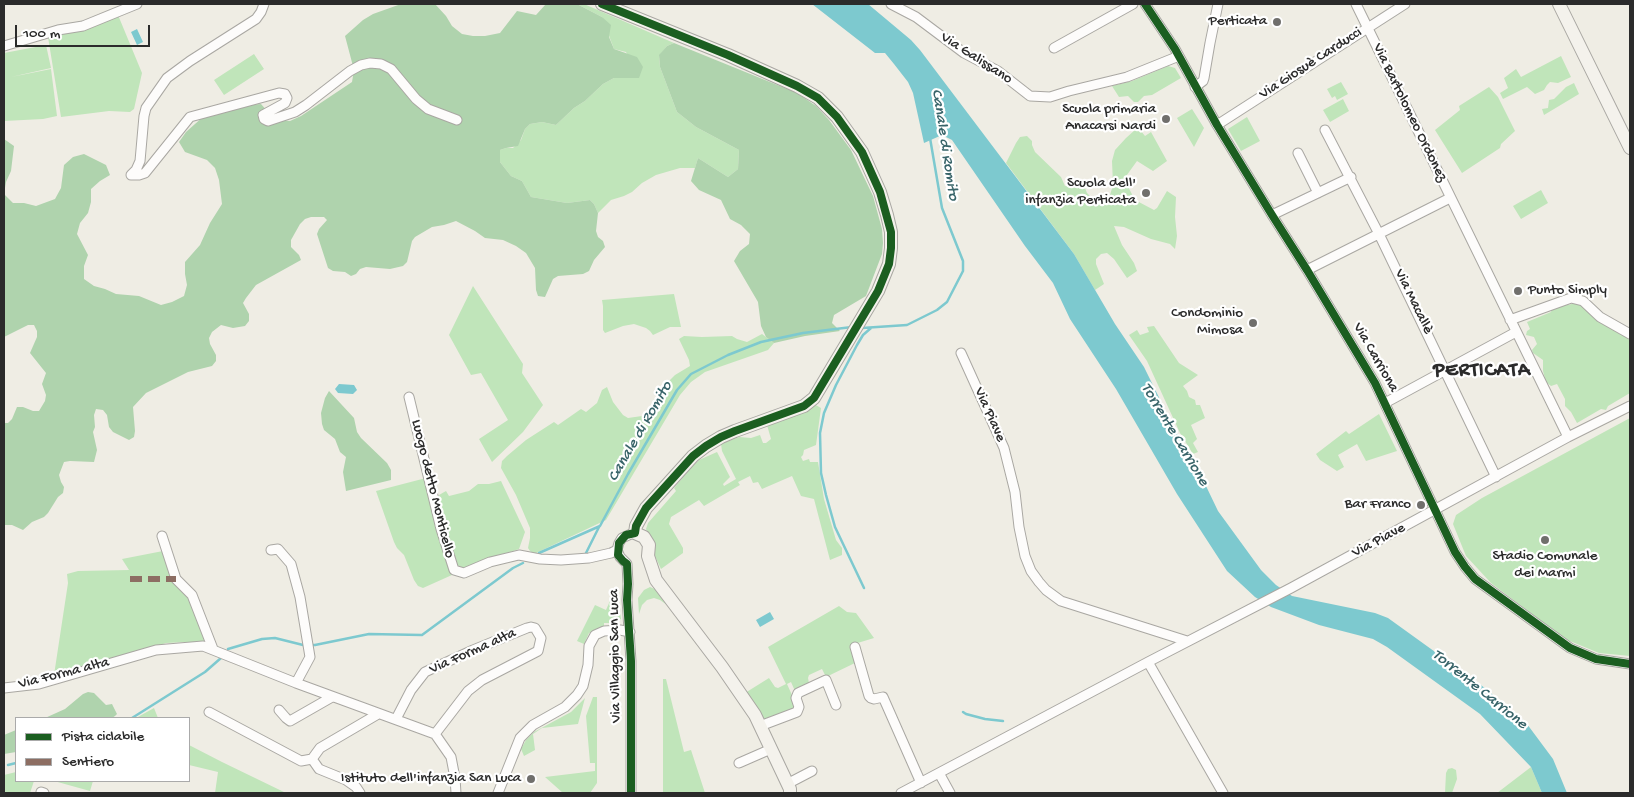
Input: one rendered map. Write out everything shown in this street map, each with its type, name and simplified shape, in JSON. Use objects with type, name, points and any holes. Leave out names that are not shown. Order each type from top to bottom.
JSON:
[{"type":"main road","points":[[602,4],[728,55],[797,86],[818,98],[837,117],[862,152],[880,192],[891,232],[889,264],[878,291],[814,398],[804,406],[720,437],[706,446],[693,456],[646,508],[636,526],[643,538],[656,580],[722,667],[755,715],[789,788]]},
{"type":"main road","points":[[1559,4],[1630,148]]},
{"type":"street","points":[[4,46],[58,30],[83,26],[137,4]]},
{"type":"street","points":[[264,4],[262,12],[256,18],[190,60],[167,78],[146,108],[140,161],[132,175],[145,173],[190,117],[279,93],[285,94],[287,100],[285,103],[263,115],[264,119],[268,121],[295,112],[306,106],[350,71],[370,63],[381,64],[391,69],[416,99],[428,109],[457,120]]},
{"type":"street","name":"Via Galissano","points":[[891,4],[916,17],[964,53],[998,71],[1030,96],[1050,97],[1068,90],[1127,77],[1179,56]]},
{"type":"street","points":[[1054,48],[1134,4]]},
{"type":"street","name":"Via Carriona","points":[[1145,4],[1179,56],[1217,125],[1375,383],[1455,552],[1475,579],[1570,648],[1596,659],[1630,664]]},
{"type":"street","points":[[1195,87],[1204,78],[1218,4]]},
{"type":"street","name":"Via Bartolomeo Ordonez","points":[[1356,4],[1568,438]]},
{"type":"street","name":"Via Giosuè Carducci","points":[[1217,125],[1405,4]]},
{"type":"street","name":"Via Macallè","points":[[1325,130],[1351,177],[1446,370],[1496,477]]},
{"type":"street","points":[[1298,153],[1318,193]]},
{"type":"street","points":[[1272,215],[1351,177]]},
{"type":"street","name":"Via Bartolomeo Ordonez","points":[[1307,270],[1450,198]]},
{"type":"street","points":[[1510,320],[1571,298],[1583,301],[1600,317],[1630,334]]},
{"type":"street","points":[[1384,403],[1516,332]]},
{"type":"street","name":"Via Piave","points":[[961,353],[1004,448],[1015,492],[1018,527],[1025,556],[1031,571],[1039,582],[1061,601],[1187,641]]},
{"type":"street","name":"Luogo detto Monticello","points":[[409,397],[441,529],[454,570],[464,573],[490,562],[519,555],[561,560],[616,554]]},
{"type":"street","name":"Via Piave","points":[[901,793],[1630,406]]},
{"type":"street","points":[[616,554],[622,538],[631,534],[643,538]]},
{"type":"street","points":[[162,536],[176,580],[192,595],[213,649]]},
{"type":"street","points":[[272,550],[278,549],[291,564],[300,597],[310,651],[310,657],[296,684]]},
{"type":"street","name":"Via Villaggio San Luca","points":[[616,554],[627,564],[630,632],[631,793]]},
{"type":"street","name":"Via Forma alta","points":[[4,688],[39,684],[156,650],[203,646],[296,684],[436,734],[468,691],[482,680],[538,651],[541,638],[535,628],[531,627],[473,650],[425,672],[411,690],[396,719]]},
{"type":"street","name":"Via Villaggio San Luca","points":[[498,793],[520,738],[533,725],[565,707],[583,686],[588,665],[589,646],[595,634],[612,630],[630,632]]},
{"type":"street","points":[[856,647],[869,696],[874,699],[883,697],[921,783]]},
{"type":"street","points":[[1148,662],[1223,793]]},
{"type":"street","points":[[760,726],[797,712],[800,707],[796,695],[826,680],[836,705]]},
{"type":"street","points":[[279,710],[290,721],[332,697]]},
{"type":"street","points":[[209,712],[301,760],[312,759],[320,748],[378,714]]},
{"type":"street","points":[[436,734],[451,757],[456,793]]},
{"type":"street","points":[[739,764],[771,749]]},
{"type":"street","points":[[312,759],[319,769],[346,780],[356,787],[360,793]]},
{"type":"street","points":[[789,788],[812,771]]},
{"type":"street","points":[[939,773],[950,793]]},
{"type":"green space","points":[[401,4],[435,4],[452,26],[462,34],[485,36],[500,33],[517,11],[536,15],[546,4],[577,4],[602,17],[611,25],[609,37],[614,49],[637,57],[643,67],[639,78],[614,78],[603,84],[556,125],[542,122],[530,124],[525,129],[518,146],[500,150],[500,162],[511,176],[522,181],[531,197],[567,203],[590,200],[594,204],[598,213],[596,231],[605,247],[594,260],[589,271],[583,274],[558,276],[553,279],[545,297],[538,296],[535,268],[526,253],[503,240],[485,238],[456,221],[432,227],[415,237],[412,241],[407,262],[403,266],[390,269],[366,267],[351,276],[345,272],[333,271],[328,268],[317,234],[327,220],[324,217],[305,219],[291,240],[291,247],[301,260],[256,285],[243,303],[249,314],[249,321],[245,326],[233,328],[221,325],[212,332],[209,338],[216,355],[216,361],[212,366],[188,372],[146,393],[133,407],[135,431],[134,437],[129,440],[113,432],[109,427],[107,415],[103,410],[96,409],[93,432],[97,450],[94,462],[64,462],[59,475],[64,487],[63,493],[44,517],[32,522],[23,530],[12,525],[4,525],[4,423],[8,423],[12,419],[17,407],[39,411],[45,401],[46,395],[42,384],[46,373],[30,353],[37,337],[34,325],[28,325],[4,337],[4,194],[13,203],[36,206],[55,199],[61,188],[64,165],[73,157],[84,154],[106,165],[110,175],[91,189],[91,202],[88,213],[80,223],[77,234],[88,255],[84,266],[84,279],[94,286],[116,294],[139,296],[161,305],[184,296],[187,285],[185,262],[200,245],[210,223],[222,204],[219,180],[215,168],[207,160],[185,152],[179,142],[186,132],[204,116],[249,105],[261,104],[278,120],[290,121],[301,116],[352,82],[354,70],[345,36],[373,14]]},
{"type":"green space","points":[[577,4],[584,4],[674,43],[667,46],[659,56],[660,67],[677,112],[696,127],[739,150],[738,169],[728,177],[698,158],[695,168],[680,168],[656,175],[642,183],[632,192],[611,200],[598,213],[590,200],[567,203],[531,197],[522,181],[511,176],[500,162],[500,150],[513,148],[521,140],[525,129],[530,124],[542,122],[556,125],[603,84],[614,78],[639,78],[626,52],[614,49],[602,17]]},
{"type":"green space","points":[[118,15],[142,73],[134,109],[130,112],[109,111],[61,117],[48,37]]},
{"type":"green space","points":[[674,43],[797,93],[816,106],[851,150],[873,196],[882,229],[883,243],[882,254],[866,296],[834,315],[832,323],[840,331],[774,343],[766,337],[761,326],[758,302],[734,261],[740,251],[749,244],[750,234],[741,225],[730,219],[721,200],[699,190],[691,181],[698,158],[728,177],[738,169],[739,150],[696,127],[677,112],[660,67],[659,55],[667,46]]},
{"type":"green space","points":[[46,45],[51,68],[11,77],[51,69],[57,116],[43,119],[4,121],[4,53]]},
{"type":"green space","points":[[254,54],[264,69],[224,95],[214,80]]},
{"type":"green space","points":[[1561,56],[1571,77],[1558,83],[1550,82],[1544,90],[1535,94],[1527,87],[1503,99],[1500,93],[1508,88],[1504,78],[1516,69],[1521,77]]},
{"type":"green space","points":[[1168,66],[1175,68],[1181,78],[1152,95],[1144,96],[1138,102],[1134,102],[1128,96],[1119,97],[1112,86],[1132,81]]},
{"type":"green space","points":[[1341,82],[1348,94],[1337,100],[1335,96],[1332,98],[1327,89]]},
{"type":"green space","points":[[1574,83],[1579,94],[1544,115],[1542,109],[1548,108],[1549,100],[1554,99],[1566,87]]},
{"type":"green space","points":[[1489,87],[1498,97],[1515,131],[1501,144],[1500,148],[1462,173],[1435,130],[1460,110],[1459,106]]},
{"type":"green space","points":[[1343,99],[1349,111],[1330,122],[1323,110]]},
{"type":"green space","points":[[1192,109],[1204,128],[1194,147],[1177,118]]},
{"type":"green space","points":[[1247,117],[1260,141],[1241,151],[1228,129]]},
{"type":"green space","points":[[1136,129],[1145,136],[1151,132],[1167,161],[1153,171],[1137,161],[1124,179],[1135,200],[1154,210],[1167,191],[1176,197],[1175,217],[1177,236],[1175,249],[1170,244],[1151,239],[1124,227],[1114,226],[1122,245],[1137,271],[1127,278],[1114,259],[1107,253],[1101,254],[1096,259],[1096,264],[1104,284],[1095,290],[1074,254],[1006,163],[1020,137],[1027,136],[1032,141],[1035,152],[1061,177],[1065,186],[1083,183],[1087,193],[1092,198],[1103,201],[1110,195],[1113,185],[1112,161],[1115,150]]},
{"type":"green space","points":[[4,139],[14,146],[11,171],[6,182],[4,194]]},
{"type":"green space","points":[[1541,190],[1548,203],[1521,219],[1513,206]]},
{"type":"green space","points":[[473,286],[523,364],[522,373],[543,405],[523,432],[492,462],[479,439],[508,420],[481,373],[471,375],[449,335]]},
{"type":"green space","points":[[674,294],[681,327],[670,327],[653,335],[646,328],[634,324],[605,333],[603,330],[602,300]]},
{"type":"green space","points":[[1576,302],[1630,338],[1630,393],[1608,406],[1606,410],[1601,409],[1577,423],[1565,406],[1565,399],[1557,384],[1551,386],[1546,382],[1543,360],[1533,353],[1532,350],[1537,344],[1534,337],[1526,335],[1530,329],[1527,322],[1551,312],[1552,308]]},
{"type":"green space","points":[[1154,326],[1179,363],[1198,375],[1183,386],[1189,397],[1195,400],[1196,405],[1200,405],[1205,418],[1191,425],[1197,439],[1193,443],[1198,452],[1193,454],[1180,433],[1147,361],[1129,335],[1137,330],[1140,335],[1149,332],[1147,327]]},
{"type":"green space","points":[[762,334],[774,343],[768,350],[705,372],[691,382],[680,395],[606,520],[534,554],[530,551],[528,548],[530,528],[516,495],[501,468],[502,461],[507,456],[526,440],[554,422],[558,425],[581,409],[586,412],[597,403],[602,390],[607,387],[613,402],[623,415],[628,418],[642,416],[647,413],[655,405],[667,383],[675,375],[690,366],[679,339],[684,336],[732,336],[747,342]]},
{"type":"green space","points":[[329,391],[354,418],[357,432],[361,438],[387,463],[391,470],[391,480],[346,491],[343,472],[346,457],[340,452],[335,439],[324,430],[322,424],[321,413]]},
{"type":"green space","points":[[814,404],[821,408],[816,445],[804,450],[801,457],[803,461],[809,459],[810,462],[818,462],[824,499],[836,540],[842,548],[842,555],[830,560],[814,499],[801,496],[792,476],[762,489],[758,482],[753,483],[750,476],[738,482],[740,485],[704,506],[699,500],[671,517],[669,524],[683,548],[683,553],[661,569],[646,529],[648,523],[676,491],[674,488],[690,469],[699,460],[717,452],[730,477],[723,484],[724,486],[736,479],[722,451],[721,444],[739,437],[751,438],[760,435],[763,443],[766,443],[771,439],[767,425]]},
{"type":"green space","points":[[1379,414],[1397,451],[1366,461],[1357,444],[1338,455],[1344,467],[1337,471],[1320,460],[1316,454],[1346,431],[1349,434]]},
{"type":"green space","name":"Stadio Comunale dei Marmi","points":[[1630,418],[1630,656],[1599,653],[1565,639],[1491,583],[1466,556],[1453,524],[1456,515],[1482,498]]},
{"type":"green space","points":[[426,478],[452,575],[423,588],[418,586],[414,580],[404,555],[394,542],[376,491]]},
{"type":"green space","points":[[501,481],[525,532],[519,549],[462,569],[456,567],[453,562],[439,495],[446,491],[449,496],[469,491],[478,484]]},
{"type":"green space","points":[[163,551],[178,585],[190,601],[204,640],[208,644],[166,643],[54,675],[68,583],[67,574],[78,571],[129,570],[122,559]]},
{"type":"green space","points":[[650,587],[659,591],[667,605],[654,598],[647,600],[642,605],[639,614],[638,598],[644,590]]},
{"type":"green space","points":[[613,594],[617,594],[621,619],[615,621],[615,626],[610,627],[609,623],[604,623],[604,628],[589,633],[584,644],[577,641],[595,605],[606,610]]},
{"type":"green space","points":[[839,606],[847,612],[856,613],[874,638],[851,645],[857,662],[826,677],[822,669],[809,675],[809,683],[795,691],[791,682],[787,684],[796,704],[794,711],[765,722],[745,693],[769,678],[775,687],[778,688],[786,684],[768,647]]},
{"type":"green space","points":[[663,679],[666,679],[684,752],[691,750],[705,793],[663,793]]},
{"type":"green space","points":[[88,692],[94,693],[106,705],[112,704],[117,714],[113,717],[47,717],[65,709]]},
{"type":"green space","points":[[593,697],[597,697],[597,783],[590,793],[563,793],[545,777],[595,771],[595,763],[590,763],[586,716]]},
{"type":"green space","points":[[585,698],[578,724],[542,728],[533,734],[535,750],[524,756],[521,749],[534,732],[571,712]]},
{"type":"green space","points":[[154,708],[158,717],[138,717]]},
{"type":"green space","points":[[15,730],[15,752],[4,754],[4,735]]},
{"type":"green space","points":[[190,746],[286,793],[215,793],[218,772],[190,765]]},
{"type":"green space","points":[[1531,767],[1542,793],[1497,793]]},
{"type":"green space","points":[[1448,769],[1456,770],[1457,779],[1452,793],[1445,793],[1446,773]]},
{"type":"green space","points":[[15,772],[15,782],[34,782],[30,793],[4,793],[4,775]]},
{"type":"green space","points":[[58,782],[93,782],[90,791]]},
{"type":"water","name":"Torrente Carrione","points":[[812,4],[868,4],[911,40],[920,50],[1074,254],[1115,324],[1144,367],[1179,438],[1194,461],[1218,511],[1261,570],[1276,585],[1292,596],[1375,613],[1388,618],[1481,685],[1527,724],[1553,759],[1567,793],[1542,793],[1531,767],[1480,714],[1387,647],[1373,639],[1319,625],[1271,607],[1255,597],[1227,571],[1177,494],[1116,389],[1070,319],[1053,283],[1025,246],[952,140],[942,135],[924,143],[913,93],[908,82],[894,64],[885,53],[875,53]]},
{"type":"water","points":[[137,29],[143,42],[137,45],[131,32]]},
{"type":"water","points":[[339,384],[354,385],[357,390],[353,394],[338,393],[335,389]]},
{"type":"water","points":[[770,612],[774,619],[760,627],[756,620]]},
{"type":"waterway","name":"Canale di Romito","points":[[862,328],[907,325],[937,310],[947,302],[963,271],[963,261],[942,208],[930,138]]},
{"type":"waterway","name":"Canale di Romito","points":[[539,553],[600,526],[677,390],[691,374],[728,355],[761,342],[803,333],[852,327]]},
{"type":"waterway","points":[[864,588],[835,527],[821,473],[820,433],[824,413],[836,385],[863,335],[871,328]]},
{"type":"waterway","points":[[585,555],[599,527]]},
{"type":"waterway","points":[[228,649],[262,639],[275,638],[303,645],[315,645],[369,634],[422,635],[513,568],[523,563]]},
{"type":"waterway","points":[[134,717],[205,672],[221,658]]},
{"type":"waterway","points":[[963,712],[985,719],[1003,721]]},
{"type":"waterway","points":[[8,765],[15,763]]},
{"type":"marked path","points":[[130,579],[176,579]]},
{"type":"cycle path","points":[[602,4],[728,55],[797,86],[818,98],[837,117],[862,152],[880,192],[891,232],[889,264],[878,291],[814,398],[804,406],[735,431],[706,446],[693,456],[646,508],[636,526],[635,533],[626,535],[619,543],[618,555],[627,564],[628,584],[627,600],[631,661],[631,793]]},
{"type":"cycle path","points":[[1145,4],[1175,49],[1217,125],[1375,383],[1455,552],[1465,567],[1475,579],[1570,648],[1596,659],[1630,664]]},
{"type":"place","name":"Perticata","points":[[1277,22]]},
{"type":"place","name":"Scuola primaria Anacarsi Nardi","points":[[1166,119]]},
{"type":"place","name":"Scuola dell' infanzia Perticata","points":[[1146,193]]},
{"type":"place","name":"Punto Simply","points":[[1518,291]]},
{"type":"place","name":"Condominio Mimosa","points":[[1253,323]]},
{"type":"place","name":"Bar Franco","points":[[1421,505]]},
{"type":"place","name":"Stadio Comunale dei Marmi","points":[[1545,540]]},
{"type":"place","name":"Istituto dell'infanzia San Luca","points":[[531,779]]},
{"type":"district","name":"PERTICATA","points":[[1482,372]]}]
